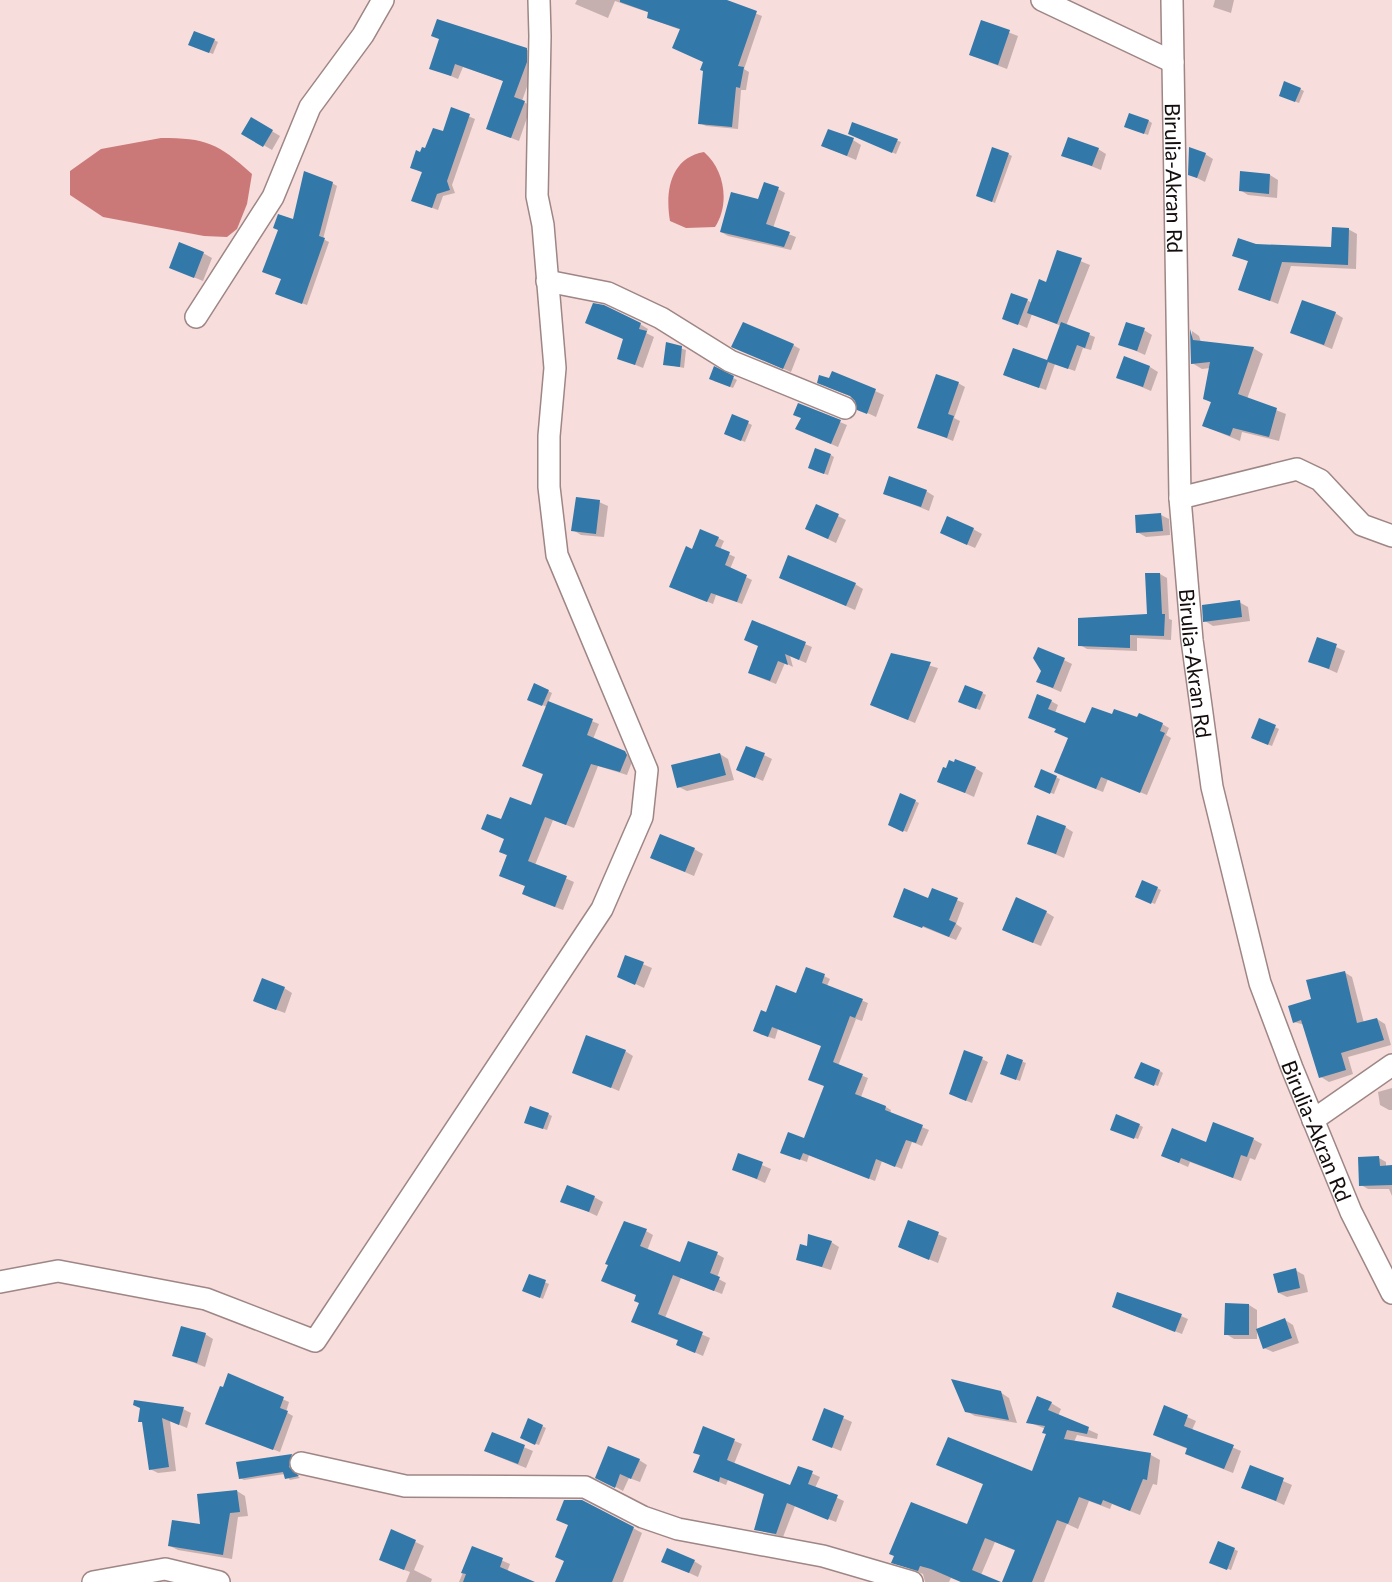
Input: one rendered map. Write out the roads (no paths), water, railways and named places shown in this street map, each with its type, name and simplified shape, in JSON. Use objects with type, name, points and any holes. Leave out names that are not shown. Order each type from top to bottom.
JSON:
[{"type":"street","points":[[196,317],[273,197],[310,107],[363,35],[383,0]]},
{"type":"street","points":[[0,1282],[58,1271],[206,1299],[315,1341],[602,909],[642,817],[647,770],[557,555],[549,487],[549,436],[555,368],[543,225],[537,196],[540,36],[538,0]]},
{"type":"street","points":[[1042,0],[1173,62]]},
{"type":"street","name":"Birulia-Akran Rd","points":[[1172,0],[1180,498],[1192,639],[1212,787],[1260,983],[1351,1212],[1392,1293]]},
{"type":"street","points":[[547,281],[608,293],[661,318],[730,361],[845,408]]},
{"type":"street","points":[[1180,498],[1297,469],[1320,480],[1362,525],[1392,536]]},
{"type":"street","points":[[1313,1120],[1392,1065]]},
{"type":"street","points":[[301,1463],[405,1486],[585,1487],[644,1517],[678,1529],[823,1556],[912,1582]]},
{"type":"street","points":[[93,1582],[165,1569],[219,1582]]}]
